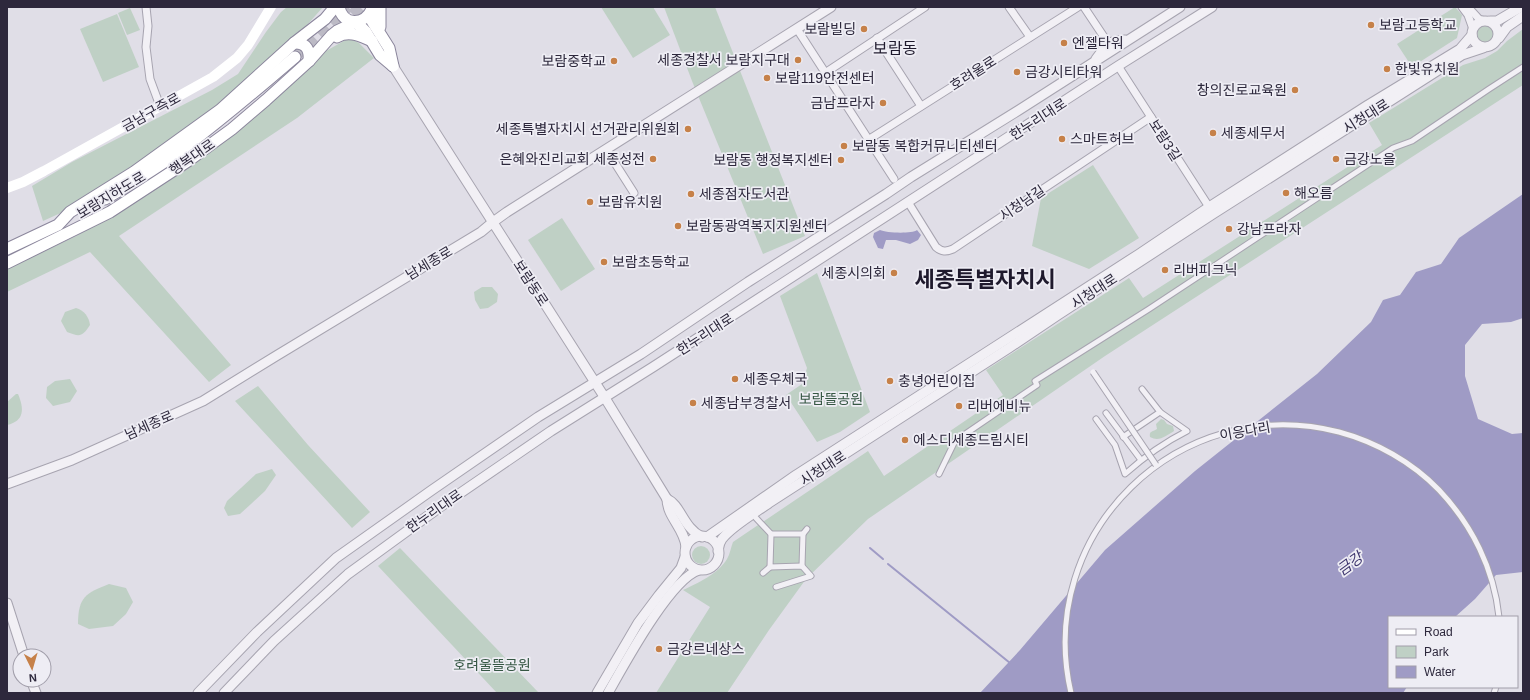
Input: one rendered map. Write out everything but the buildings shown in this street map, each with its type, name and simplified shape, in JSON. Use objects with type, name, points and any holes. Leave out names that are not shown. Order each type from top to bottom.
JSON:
[{"type":"highway","name":"행복대로","points":[[7,263],[60,230],[70,212],[134,172],[220,110],[294,43],[325,19],[335,7]]},
{"type":"highway","points":[[338,7],[341,14],[345,18],[356,22],[366,32],[389,48],[393,66]]},
{"type":"highway","points":[[304,60],[337,31],[366,18],[375,8],[379,15],[376,39]]},
{"type":"highway","points":[[304,60],[341,34],[349,33],[376,39]]},
{"type":"highway","points":[[294,43],[300,43],[306,46],[310,52],[304,60]]},
{"type":"highway","name":"보람지하도로","points":[[60,230],[141,178],[184,148],[235,107],[304,60]]},
{"type":"highway","name":"행복대로","points":[[7,249],[60,230]]},
{"type":"main road","name":"금남구즉로","points":[[7,188],[23,182],[44,171],[213,77],[237,58],[248,45],[271,7]]},
{"type":"street","points":[[146,7],[148,26],[146,47],[150,79],[160,106]]},
{"type":"street","name":"남세종로","points":[[7,484],[72,460],[203,401],[481,232],[493,222],[606,149],[832,7]]},
{"type":"street","points":[[825,73],[925,7]]},
{"type":"street","points":[[1009,7],[1030,37]]},
{"type":"street","name":"호려울로","points":[[868,140],[1078,7]]},
{"type":"street","points":[[1084,7],[1108,43]]},
{"type":"street","name":"한누리대로","points":[[198,693],[257,632],[336,558],[538,417],[641,354],[748,282],[912,176],[1091,65],[1180,7]]},
{"type":"street","name":"한누리대로","points":[[224,693],[274,641],[348,574],[440,506],[550,431],[605,398],[1118,66],[1212,7]]},
{"type":"street","points":[[1462,7],[1468,15],[1475,44],[1483,48],[1493,46],[1502,31],[1523,16]]},
{"type":"street","points":[[1468,7],[1479,19],[1488,21],[1496,21],[1501,19],[1521,7]]},
{"type":"street","points":[[1472,32],[1476,24],[1488,21],[1498,28],[1499,38]]},
{"type":"street","points":[[797,30],[894,179],[902,180],[912,176]]},
{"type":"street","name":"시청대로","points":[[718,551],[722,539],[769,503],[1009,348],[1368,105],[1460,49],[1472,32]]},
{"type":"street","points":[[877,38],[921,106]]},
{"type":"street","points":[[1091,65],[1108,43],[1132,38]]},
{"type":"street","name":"시청대로","points":[[704,537],[796,475],[1139,254],[1462,55],[1483,48]]},
{"type":"street","name":"보람동로","points":[[393,66],[605,398],[667,499]]},
{"type":"street","name":"보람3길","points":[[1118,66],[1211,210]]},
{"type":"street","points":[[939,474],[955,441],[1037,386],[1035,381],[1162,301],[1393,148],[1412,141],[1523,67]]},
{"type":"street","name":"시청남길","points":[[908,202],[936,247],[942,251],[953,249],[1151,117]]},
{"type":"street","points":[[606,149],[634,193]]},
{"type":"street","points":[[886,194],[894,179]]},
{"type":"street","points":[[1092,372],[1156,465]]},
{"type":"street","points":[[1096,419],[1115,445],[1125,474],[1141,460],[1187,431],[1160,412],[1142,389]]},
{"type":"street","points":[[1123,437],[1160,412]]},
{"type":"street","points":[[1106,413],[1141,460]]},
{"type":"street","points":[[1104,429],[1113,423]]},
{"type":"street","name":"이응다리","points":[[1071,693],[1066,665],[1065,632],[1069,600],[1078,568],[1091,538],[1109,511],[1131,486],[1156,465],[1178,452],[1209,438],[1233,430],[1266,425],[1296,425],[1326,429],[1350,435],[1396,456],[1417,471],[1436,488],[1458,513],[1472,534],[1484,557],[1493,585],[1499,616]]},
{"type":"street","points":[[596,693],[638,623],[681,568],[685,557],[686,540],[667,506],[667,499],[673,502],[686,524],[695,533],[714,543],[718,551],[717,561],[714,565],[705,570],[699,570],[690,566],[685,557]]},
{"type":"street","points":[[756,518],[771,534],[770,567]]},
{"type":"street","points":[[776,587],[811,576],[802,566],[803,534],[807,529]]},
{"type":"street","points":[[771,534],[803,534]]},
{"type":"street","points":[[686,547],[692,539],[704,537]]},
{"type":"street","points":[[763,573],[770,567],[802,566]]},
{"type":"street","points":[[608,693],[633,650],[669,597],[689,575],[699,570]]},
{"type":"street","points":[[7,602],[21,648]]},
{"type":"green space","points":[[287,7],[323,7],[300,33],[222,106],[85,202],[43,221],[32,186],[72,162],[212,90],[238,74],[266,32],[281,12]]},
{"type":"green space","points":[[601,7],[653,7],[670,35],[633,58]]},
{"type":"green space","points":[[664,7],[715,7],[805,236],[763,254],[692,81]]},
{"type":"green space","points":[[1455,7],[1462,15],[1457,38],[1412,67],[1397,44]]},
{"type":"green space","points":[[130,8],[140,30],[127,35],[118,13]]},
{"type":"green space","points":[[117,14],[139,67],[103,82],[80,29]]},
{"type":"green space","points":[[1486,25],[1492,28],[1495,34],[1492,40],[1486,43],[1480,40],[1477,34],[1480,28]]},
{"type":"green space","points":[[1523,29],[1523,85],[1105,356],[868,519],[806,579],[769,630],[727,693],[656,693],[710,607],[683,590],[713,574],[727,559],[733,542],[868,451],[884,476],[1003,395],[986,370],[1129,278],[1143,298],[1382,145],[1369,123],[1463,65],[1485,58],[1497,51]]},
{"type":"green space","points":[[349,38],[359,43],[374,58],[297,118],[119,236],[231,365],[209,382],[90,252],[7,292],[7,269],[76,236],[143,197],[304,71],[326,51]]},
{"type":"green space","points":[[1093,165],[1139,238],[1089,269],[1032,246],[1041,198]]},
{"type":"green space","points":[[562,218],[595,269],[561,291],[528,240]]},
{"type":"green space","name":"보람뜰공원","points":[[817,273],[870,412],[840,432],[817,442],[786,395],[802,384],[807,368],[780,296]]},
{"type":"green space","points":[[482,287],[492,287],[498,294],[497,302],[488,308],[480,309],[475,300],[474,292]]},
{"type":"green space","points":[[76,308],[86,314],[90,325],[83,334],[80,335],[67,332],[61,321],[65,312]]},
{"type":"green space","points":[[70,379],[77,391],[70,402],[53,406],[46,398],[47,387],[55,381]]},
{"type":"green space","points":[[258,386],[308,445],[370,512],[352,528],[235,401]]},
{"type":"green space","points":[[18,394],[20,399],[22,413],[17,420],[7,425],[7,402]]},
{"type":"green space","points":[[1161,419],[1167,424],[1173,426],[1174,431],[1159,439],[1150,437],[1150,433],[1157,429],[1156,424]]},
{"type":"green space","points":[[272,469],[276,475],[265,491],[240,514],[228,516],[224,508],[227,501],[256,474]]},
{"type":"green space","points":[[701,546],[707,549],[710,555],[707,561],[701,564],[695,561],[692,555],[695,549]]},
{"type":"green space","name":"호려울뜰공원","points":[[400,548],[539,693],[497,693],[378,566]]},
{"type":"green space","points":[[109,584],[126,588],[133,602],[126,614],[113,626],[89,629],[78,624],[78,615],[85,597],[94,590]]},
{"type":"water","name":"금강","points":[[1523,194],[1523,318],[1511,322],[1482,324],[1465,345],[1465,376],[1478,419],[1512,434],[1523,433],[1523,572],[1496,575],[1475,599],[1456,616],[1388,616],[1388,688],[1406,688],[1403,693],[980,693],[1020,650],[1105,550],[1195,471],[1317,374],[1371,322],[1383,300],[1400,295],[1416,272],[1441,264],[1459,238]]},
{"type":"water","points":[[880,230],[899,233],[917,230],[921,235],[918,240],[910,244],[896,240],[886,240],[883,249],[878,248],[873,237],[874,233]]},
{"type":"waterway","points":[[870,548],[883,559]]},
{"type":"waterway","points":[[888,564],[1010,663]]},
{"type":"tunnel","points":[[295,57],[348,7]]},
{"type":"tunnel","points":[[341,26],[360,7]]},
{"type":"place","name":"보람고등학교","points":[[1371,25]]},
{"type":"place","name":"보람빌딩","points":[[864,29]]},
{"type":"place","name":"엔젤타워","points":[[1064,43]]},
{"type":"place","name":"세종경찰서 보람지구대","points":[[798,60]]},
{"type":"place","name":"보람중학교","points":[[614,61]]},
{"type":"place","name":"한빛유치원","points":[[1387,69]]},
{"type":"place","name":"금강시티타워","points":[[1017,72]]},
{"type":"place","name":"보람119안전센터","points":[[767,78]]},
{"type":"place","name":"창의진로교육원","points":[[1295,90]]},
{"type":"place","name":"금남프라자","points":[[883,103]]},
{"type":"place","name":"세종특별자치시 선거관리위원회","points":[[688,129]]},
{"type":"place","name":"세종세무서","points":[[1213,133]]},
{"type":"place","name":"스마트허브","points":[[1062,139]]},
{"type":"place","name":"보람동 복합커뮤니티센터","points":[[844,146]]},
{"type":"place","name":"은혜와진리교회 세종성전","points":[[653,159]]},
{"type":"place","name":"금강노을","points":[[1336,159]]},
{"type":"place","name":"보람동 행정복지센터","points":[[841,160]]},
{"type":"place","name":"해오름","points":[[1286,193]]},
{"type":"place","name":"세종점자도서관","points":[[691,194]]},
{"type":"place","name":"보람유치원","points":[[590,202]]},
{"type":"place","name":"보람동광역복지지원센터","points":[[678,226]]},
{"type":"place","name":"강남프라자","points":[[1229,229]]},
{"type":"place","name":"보람초등학교","points":[[604,262]]},
{"type":"place","name":"리버피크닉","points":[[1165,270]]},
{"type":"place","name":"세종시의회","points":[[894,273]]},
{"type":"place","name":"세종우체국","points":[[735,379]]},
{"type":"place","name":"충녕어린이집","points":[[890,381]]},
{"type":"place","name":"세종남부경찰서","points":[[693,403]]},
{"type":"place","name":"리버에비뉴","points":[[959,406]]},
{"type":"place","name":"에스디세종드림시티","points":[[905,440]]},
{"type":"place","name":"금강르네상스","points":[[659,649]]},
{"type":"district","name":"보람동","points":[[895,48]]},
{"type":"district","name":"세종특별자치시","points":[[985,279]]}]
